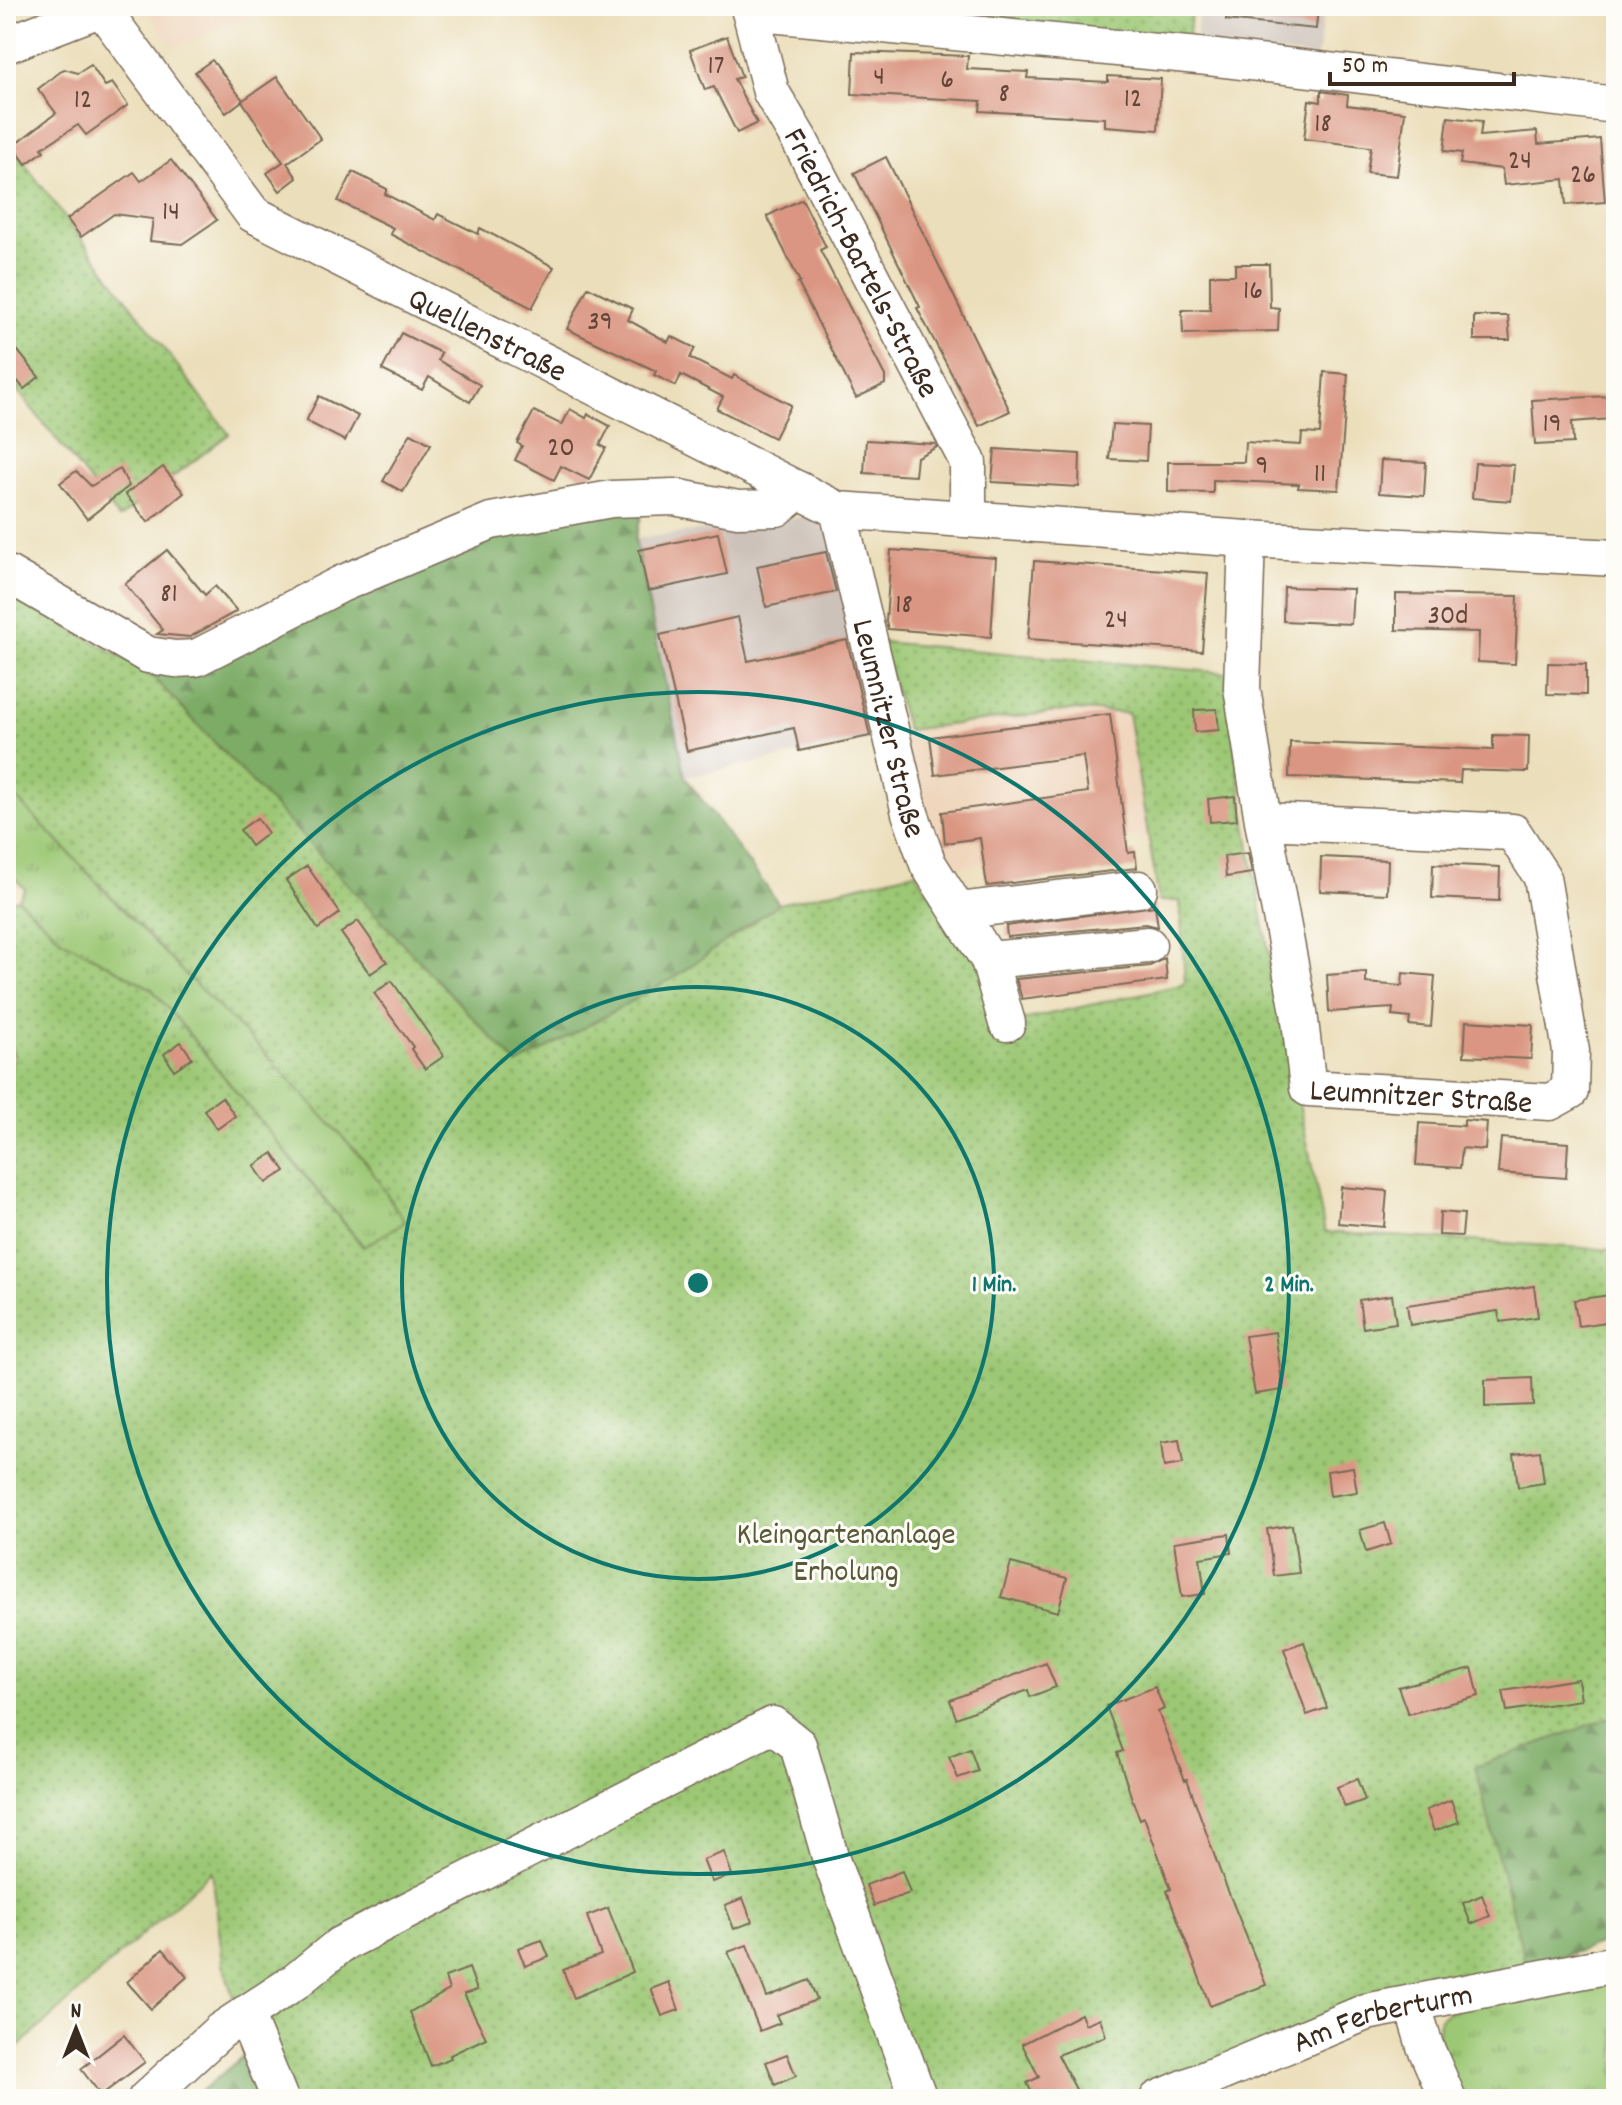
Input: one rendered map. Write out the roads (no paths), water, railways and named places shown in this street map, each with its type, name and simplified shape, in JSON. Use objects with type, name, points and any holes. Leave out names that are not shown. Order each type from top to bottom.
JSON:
[{"type":"street","points":[[6,45],[101,7]]},
{"type":"street","name":"Quellenstraße","points":[[101,7],[253,214],[838,510],[968,519]]},
{"type":"street","points":[[750,9],[1208,57],[1616,105]]},
{"type":"street","name":"Friedrich-Bartels-Straße","points":[[750,9],[771,92],[800,141],[968,462],[968,519]]},
{"type":"street","points":[[6,573],[148,655],[196,658],[341,584],[491,521],[611,499],[674,497],[738,509],[777,508],[799,490]]},
{"type":"street","name":"Leumnitzer Straße","points":[[838,510],[910,813],[928,864],[989,960],[1007,1023]]},
{"type":"street","points":[[968,519],[1247,539],[1616,558]]},
{"type":"street","name":"Leumnitzer Straße","points":[[1247,539],[1242,688],[1263,821],[1299,1012],[1308,1088],[1550,1102],[1570,1091],[1571,1051],[1542,877],[1513,832],[1263,821]]},
{"type":"street","points":[[958,911],[1139,889]]},
{"type":"street","points":[[989,960],[1148,945]]},
{"type":"street","points":[[146,2099],[220,2031],[296,1981],[340,1945],[773,1725],[798,1745],[831,1860],[919,2099]]},
{"type":"street","name":"Am Ferberturm","points":[[1158,2099],[1366,2012],[1616,1964]]},
{"type":"street","points":[[1412,2003],[1425,2046],[1448,2099]]},
{"type":"street","points":[[245,2014],[280,2099]]},
{"type":"park label","name":"Kleingartenanlage Erholung","points":[[846,1550]]}]
